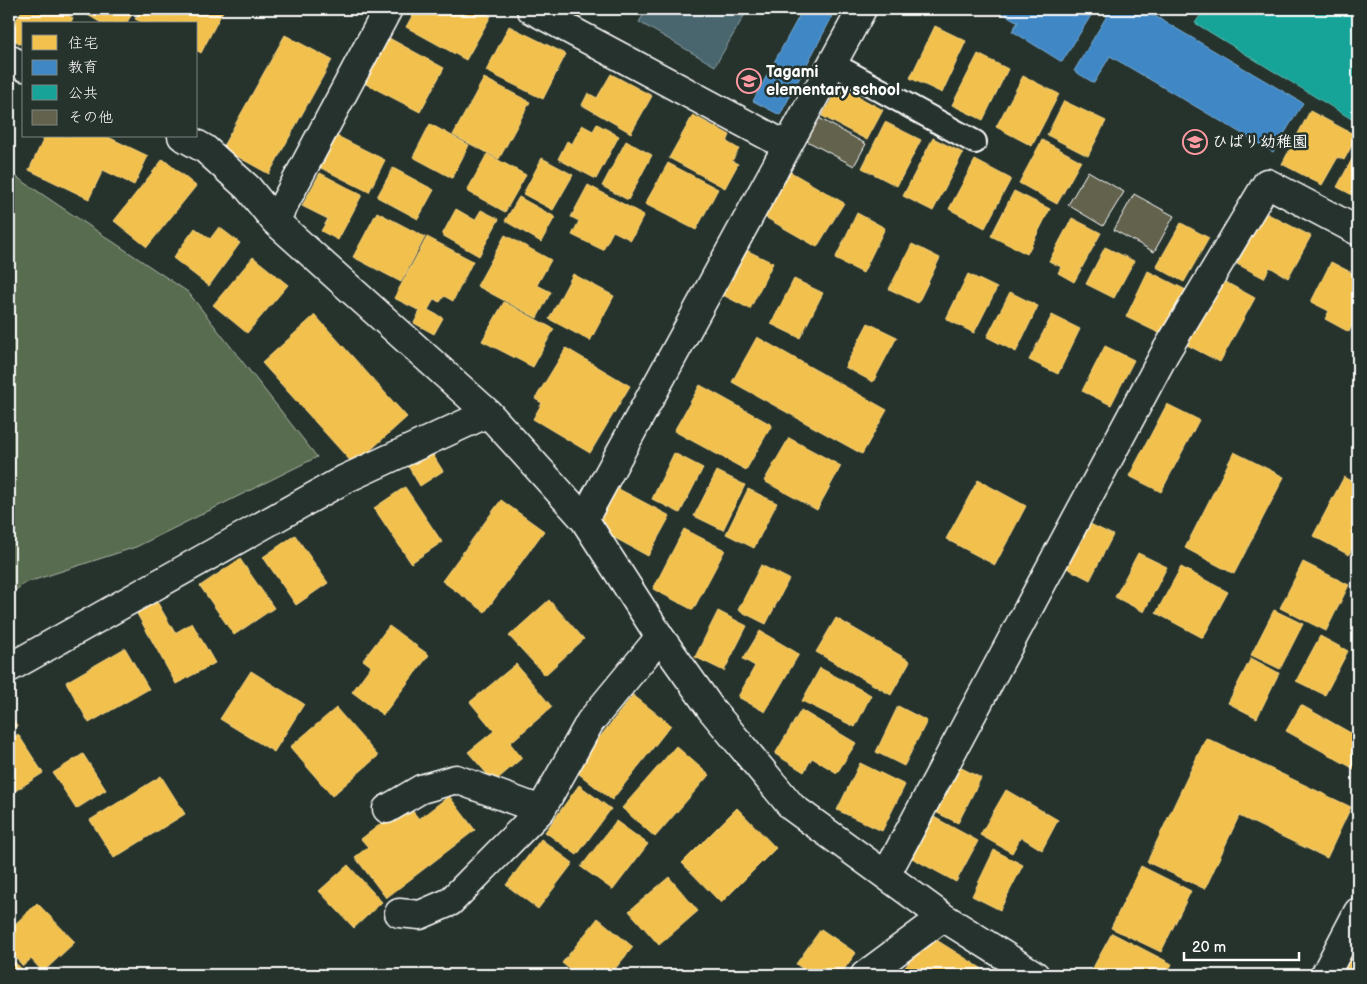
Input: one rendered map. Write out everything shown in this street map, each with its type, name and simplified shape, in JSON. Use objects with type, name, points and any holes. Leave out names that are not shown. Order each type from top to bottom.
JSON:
[{"type":"street","points":[[275,221],[388,9]]},
{"type":"street","points":[[531,9],[787,146]]},
{"type":"street","points":[[584,519],[862,9]]},
{"type":"street","points":[[9,59],[22,66]]},
{"type":"street","points":[[186,138],[205,149],[248,188],[275,221],[488,413],[584,519],[660,637],[711,709],[792,807],[943,918],[1035,975]]},
{"type":"street","points":[[886,875],[1165,353],[1267,183],[1358,231]]},
{"type":"street","points":[[9,668],[345,479],[488,413]]},
{"type":"street","points":[[399,913],[420,915],[450,902],[541,810],[590,722],[660,637]]},
{"type":"street","points":[[387,809],[420,790],[456,779],[541,810]]},
{"type":"street","points":[[1326,975],[1358,912]]},
{"type":"street","points":[[865,975],[943,918]]},
{"type":"lane","points":[[833,64],[975,142]]},
{"type":"green space","points":[[9,172],[188,292],[317,457],[136,547],[25,583],[9,595]]},
{"type":"water","points":[[647,9],[748,9],[715,66],[639,22]]},
{"type":"building: 住宅","points":[[23,9],[58,9],[73,18],[71,22],[22,22],[22,45],[9,37],[9,31]]},
{"type":"building: 住宅","points":[[82,9],[135,9],[127,22],[100,22],[81,11]]},
{"type":"building: 住宅","points":[[141,9],[224,9],[201,53],[198,51],[198,22],[141,22],[135,19]]},
{"type":"building: 住宅","points":[[416,9],[478,9],[491,16],[466,60],[406,27]]},
{"type":"building: 住宅","points":[[561,9],[584,9],[579,19]]},
{"type":"building: 住宅","points":[[509,26],[566,54],[543,99],[486,71]]},
{"type":"building: 住宅","points":[[935,26],[966,41],[942,93],[910,78]]},
{"type":"building: 住宅","points":[[285,35],[332,60],[269,174],[222,148]]},
{"type":"building: 住宅","points":[[389,38],[444,68],[420,112],[364,83]]},
{"type":"building: 住宅","points":[[978,54],[1008,69],[983,120],[952,105]]},
{"type":"building: 住宅","points":[[611,74],[652,96],[631,133],[582,105],[588,93],[597,98]]},
{"type":"building: 住宅","points":[[1023,76],[1059,94],[1032,146],[996,127]]},
{"type":"building: 住宅","points":[[484,78],[530,102],[499,159],[453,135]]},
{"type":"building: 住宅","points":[[839,86],[883,110],[867,140],[822,116]]},
{"type":"building: 住宅","points":[[1064,101],[1106,121],[1088,156],[1047,135]]},
{"type":"building: 住宅","points":[[1310,111],[1357,136],[1344,160],[1338,157],[1322,185],[1282,164]]},
{"type":"building: 住宅","points":[[693,115],[730,135],[727,142],[739,149],[732,161],[738,164],[725,188],[669,158]]},
{"type":"building: 住宅","points":[[885,122],[921,140],[897,186],[862,168]]},
{"type":"building: 住宅","points":[[430,124],[469,145],[452,178],[413,157]]},
{"type":"building: 住宅","points":[[597,124],[619,136],[596,179],[558,159],[567,141],[572,144],[582,125],[593,131]]},
{"type":"building: 住宅","points":[[335,135],[385,160],[369,192],[319,167]]},
{"type":"building: 住宅","points":[[44,138],[110,138],[148,156],[134,185],[103,170],[89,199],[29,170]]},
{"type":"building: 住宅","points":[[933,138],[963,153],[933,211],[903,196]]},
{"type":"building: 住宅","points":[[1042,140],[1081,161],[1057,204],[1019,183]]},
{"type":"building: 住宅","points":[[626,141],[652,155],[628,200],[602,186]]},
{"type":"building: 住宅","points":[[1358,148],[1358,198],[1337,187]]},
{"type":"building: 住宅","points":[[487,154],[526,175],[505,212],[467,191]]},
{"type":"building: 住宅","points":[[542,158],[573,175],[553,210],[523,194]]},
{"type":"building: 住宅","points":[[163,159],[196,186],[147,247],[114,221]]},
{"type":"building: 住宅","points":[[975,160],[1011,179],[985,228],[949,209]]},
{"type":"building: 住宅","points":[[668,163],[718,189],[696,230],[645,204]]},
{"type":"building: 住宅","points":[[393,168],[434,190],[418,219],[377,197]]},
{"type":"building: 住宅","points":[[789,171],[844,203],[817,247],[763,216]]},
{"type":"building: 住宅","points":[[320,173],[362,195],[338,240],[321,231],[328,219],[302,206]]},
{"type":"building: 住宅","points":[[588,185],[644,215],[631,240],[613,231],[603,250],[572,235],[579,221],[571,217]]},
{"type":"building: 住宅","points":[[1014,191],[1050,209],[1027,254],[991,236]]},
{"type":"building: 住宅","points":[[519,197],[555,217],[541,242],[505,221]]},
{"type":"building: 住宅","points":[[456,209],[475,220],[481,210],[499,219],[479,256],[442,235]]},
{"type":"building: 住宅","points":[[1260,210],[1311,236],[1288,278],[1270,267],[1264,278],[1237,264],[1245,249],[1240,247]]},
{"type":"building: 住宅","points":[[377,212],[425,237],[401,282],[353,257]]},
{"type":"building: 住宅","points":[[857,213],[885,228],[863,273],[835,259]]},
{"type":"building: 住宅","points":[[1072,218],[1101,233],[1074,282],[1058,273],[1061,267],[1049,261]]},
{"type":"building: 住宅","points":[[1181,223],[1209,238],[1184,282],[1156,267]]},
{"type":"building: 住宅","points":[[219,227],[240,243],[209,286],[173,258],[195,228],[210,239]]},
{"type":"building: 住宅","points":[[505,235],[551,260],[537,285],[551,292],[537,318],[477,286]]},
{"type":"building: 住宅","points":[[427,237],[473,261],[453,301],[444,296],[440,302],[434,299],[428,310],[443,318],[434,334],[414,323],[420,311],[394,298]]},
{"type":"building: 住宅","points":[[912,244],[940,258],[918,303],[889,289]]},
{"type":"building: 住宅","points":[[1105,247],[1134,261],[1114,298],[1086,284]]},
{"type":"building: 住宅","points":[[744,249],[773,263],[750,309],[721,294]]},
{"type":"building: 住宅","points":[[253,257],[288,285],[247,333],[213,305]]},
{"type":"building: 住宅","points":[[1331,262],[1358,276],[1358,313],[1349,332],[1325,319],[1329,311],[1311,302]]},
{"type":"building: 住宅","points":[[1148,271],[1190,292],[1167,337],[1126,317]]},
{"type":"building: 住宅","points":[[573,274],[614,296],[590,341],[549,319]]},
{"type":"building: 住宅","points":[[968,274],[997,288],[974,333],[946,319]]},
{"type":"building: 住宅","points":[[794,279],[823,293],[800,338],[771,324]]},
{"type":"building: 住宅","points":[[1220,279],[1255,298],[1220,362],[1185,344]]},
{"type":"building: 住宅","points":[[1010,292],[1038,306],[1016,352],[987,337]]},
{"type":"building: 住宅","points":[[504,302],[554,329],[533,367],[482,341]]},
{"type":"building: 住宅","points":[[315,315],[407,417],[354,465],[262,363]]},
{"type":"building: 住宅","points":[[1052,315],[1080,329],[1058,374],[1029,360]]},
{"type":"building: 住宅","points":[[868,323],[897,337],[873,382],[845,367]]},
{"type":"building: 住宅","points":[[757,337],[887,410],[862,454],[732,382]]},
{"type":"building: 住宅","points":[[1105,346],[1134,360],[1111,405],[1082,391]]},
{"type":"building: 住宅","points":[[566,348],[630,386],[590,453],[533,419],[542,403],[535,399]]},
{"type":"building: 住宅","points":[[700,385],[772,425],[746,470],[674,431]]},
{"type":"building: 住宅","points":[[1167,404],[1199,420],[1161,492],[1129,476]]},
{"type":"building: 住宅","points":[[789,438],[841,466],[817,510],[764,481]]},
{"type":"building: 住宅","points":[[428,447],[443,471],[420,486],[405,461]]},
{"type":"building: 住宅","points":[[1234,452],[1284,477],[1234,574],[1185,548]]},
{"type":"building: 住宅","points":[[674,453],[703,468],[680,513],[652,499]]},
{"type":"building: 住宅","points":[[717,471],[745,485],[723,530],[694,516]]},
{"type":"building: 住宅","points":[[1344,477],[1358,484],[1358,537],[1349,555],[1313,536]]},
{"type":"building: 住宅","points":[[978,480],[1026,506],[995,565],[946,539]]},
{"type":"building: 住宅","points":[[405,487],[442,542],[411,563],[374,508]]},
{"type":"building: 住宅","points":[[615,487],[670,516],[648,556],[593,526]]},
{"type":"building: 住宅","points":[[748,489],[777,503],[754,548],[726,534]]},
{"type":"building: 住宅","points":[[501,500],[544,531],[485,612],[442,581]]},
{"type":"building: 住宅","points":[[1084,521],[1113,535],[1090,580],[1061,565]]},
{"type":"building: 住宅","points":[[684,529],[725,550],[693,610],[653,589]]},
{"type":"building: 住宅","points":[[295,535],[328,583],[296,605],[263,557]]},
{"type":"building: 住宅","points":[[1138,553],[1167,567],[1144,612],[1115,597]]},
{"type":"building: 住宅","points":[[240,559],[274,608],[234,635],[200,586]]},
{"type":"building: 住宅","points":[[1303,562],[1349,585],[1326,631],[1280,608]]},
{"type":"building: 住宅","points":[[761,565],[789,579],[766,624],[738,610]]},
{"type":"building: 住宅","points":[[1181,567],[1228,592],[1203,638],[1156,613]]},
{"type":"building: 住宅","points":[[156,600],[175,633],[192,623],[215,663],[176,684],[136,612]]},
{"type":"building: 住宅","points":[[549,600],[584,639],[545,675],[509,636]]},
{"type":"building: 住宅","points":[[1274,610],[1303,624],[1280,669],[1251,655]]},
{"type":"building: 住宅","points":[[718,611],[747,626],[724,671],[695,657]]},
{"type":"building: 住宅","points":[[836,618],[910,661],[891,695],[816,652]]},
{"type":"building: 住宅","points":[[389,626],[429,655],[383,715],[352,692],[371,666],[363,660]]},
{"type":"building: 住宅","points":[[760,631],[799,654],[765,712],[738,697],[755,666],[743,659]]},
{"type":"building: 住宅","points":[[1320,636],[1348,651],[1325,695],[1296,681]]},
{"type":"building: 住宅","points":[[125,648],[149,689],[89,723],[66,682]]},
{"type":"building: 住宅","points":[[1251,658],[1279,673],[1257,718],[1228,703]]},
{"type":"building: 住宅","points":[[516,664],[552,707],[510,743],[522,758],[494,782],[468,752],[494,731],[470,702]]},
{"type":"building: 住宅","points":[[820,668],[871,695],[855,727],[802,701]]},
{"type":"building: 住宅","points":[[251,671],[304,704],[274,752],[220,719]]},
{"type":"building: 住宅","points":[[633,695],[671,725],[612,800],[574,770]]},
{"type":"building: 住宅","points":[[1301,705],[1358,737],[1358,771],[1286,731]]},
{"type":"building: 住宅","points":[[898,706],[927,721],[904,766],[876,752]]},
{"type":"building: 住宅","points":[[336,708],[378,756],[332,796],[290,747]]},
{"type":"building: 住宅","points":[[801,710],[856,743],[837,773],[812,758],[804,772],[775,754]]},
{"type":"building: 住宅","points":[[9,713],[17,726],[9,731]]},
{"type":"building: 住宅","points":[[18,734],[43,773],[9,795],[9,741]]},
{"type":"building: 住宅","points":[[1206,738],[1351,807],[1327,858],[1239,816],[1205,889],[1147,862]]},
{"type":"building: 住宅","points":[[676,746],[709,775],[655,837],[622,808]]},
{"type":"building: 住宅","points":[[83,754],[106,790],[76,809],[53,773]]},
{"type":"building: 住宅","points":[[860,763],[905,785],[882,831],[837,810]]},
{"type":"building: 住宅","points":[[952,763],[981,778],[958,823],[929,809]]},
{"type":"building: 住宅","points":[[161,776],[185,814],[114,858],[90,820]]},
{"type":"building: 住宅","points":[[579,785],[611,809],[577,855],[545,832]]},
{"type":"building: 住宅","points":[[1006,790],[1058,820],[1042,850],[1021,837],[1012,853],[980,835]]},
{"type":"building: 住宅","points":[[449,796],[475,830],[386,898],[355,857],[368,847],[361,839],[407,804],[419,819]]},
{"type":"building: 住宅","points":[[737,808],[776,848],[721,903],[682,863]]},
{"type":"building: 住宅","points":[[932,816],[978,841],[956,882],[910,857]]},
{"type":"building: 住宅","points":[[616,821],[648,844],[613,890],[581,867]]},
{"type":"building: 住宅","points":[[541,839],[573,863],[538,909],[506,885]]},
{"type":"building: 住宅","points":[[994,850],[1023,865],[1000,910],[972,896]]},
{"type":"building: 住宅","points":[[348,865],[382,902],[354,928],[319,891]]},
{"type":"building: 住宅","points":[[1141,866],[1191,891],[1161,952],[1111,928]]},
{"type":"building: 住宅","points":[[669,877],[698,911],[659,945],[629,911]]},
{"type":"building: 住宅","points":[[37,903],[75,942],[43,972],[31,959],[23,966],[9,951],[9,930]]},
{"type":"building: 住宅","points":[[598,918],[633,947],[610,975],[577,975],[562,963]]},
{"type":"building: 住宅","points":[[1358,924],[1358,975],[1332,975]]},
{"type":"building: 住宅","points":[[821,929],[856,953],[840,975],[811,975],[796,964]]},
{"type":"building: 住宅","points":[[1112,933],[1172,964],[1166,975],[1089,975]]},
{"type":"building: 住宅","points":[[927,934],[992,975],[910,975],[903,971]]},
{"type":"building: 住宅","points":[[9,957],[24,971],[20,975],[9,975]]},
{"type":"building: 教育","points":[[803,9],[816,9],[832,17],[780,115],[753,101]]},
{"type":"building: 教育","points":[[1000,9],[1095,9],[1062,62],[1012,31],[1018,22],[999,11]]},
{"type":"building: 教育","points":[[1111,9],[1143,9],[1303,103],[1273,152],[1110,56],[1094,83],[1074,71]]},
{"type":"building: 公共","points":[[1205,9],[1358,9],[1358,123],[1195,23]]},
{"type":"building: その他","points":[[819,118],[866,144],[854,166],[807,141]]},
{"type":"building: その他","points":[[1088,171],[1124,192],[1103,226],[1068,205]]},
{"type":"building: その他","points":[[1134,194],[1174,216],[1154,252],[1114,230]]},
{"type":"place","name":"Tagami elementary school","points":[[749,81]]},
{"type":"place","name":"ひばり幼稚園","points":[[1195,142]]}]
